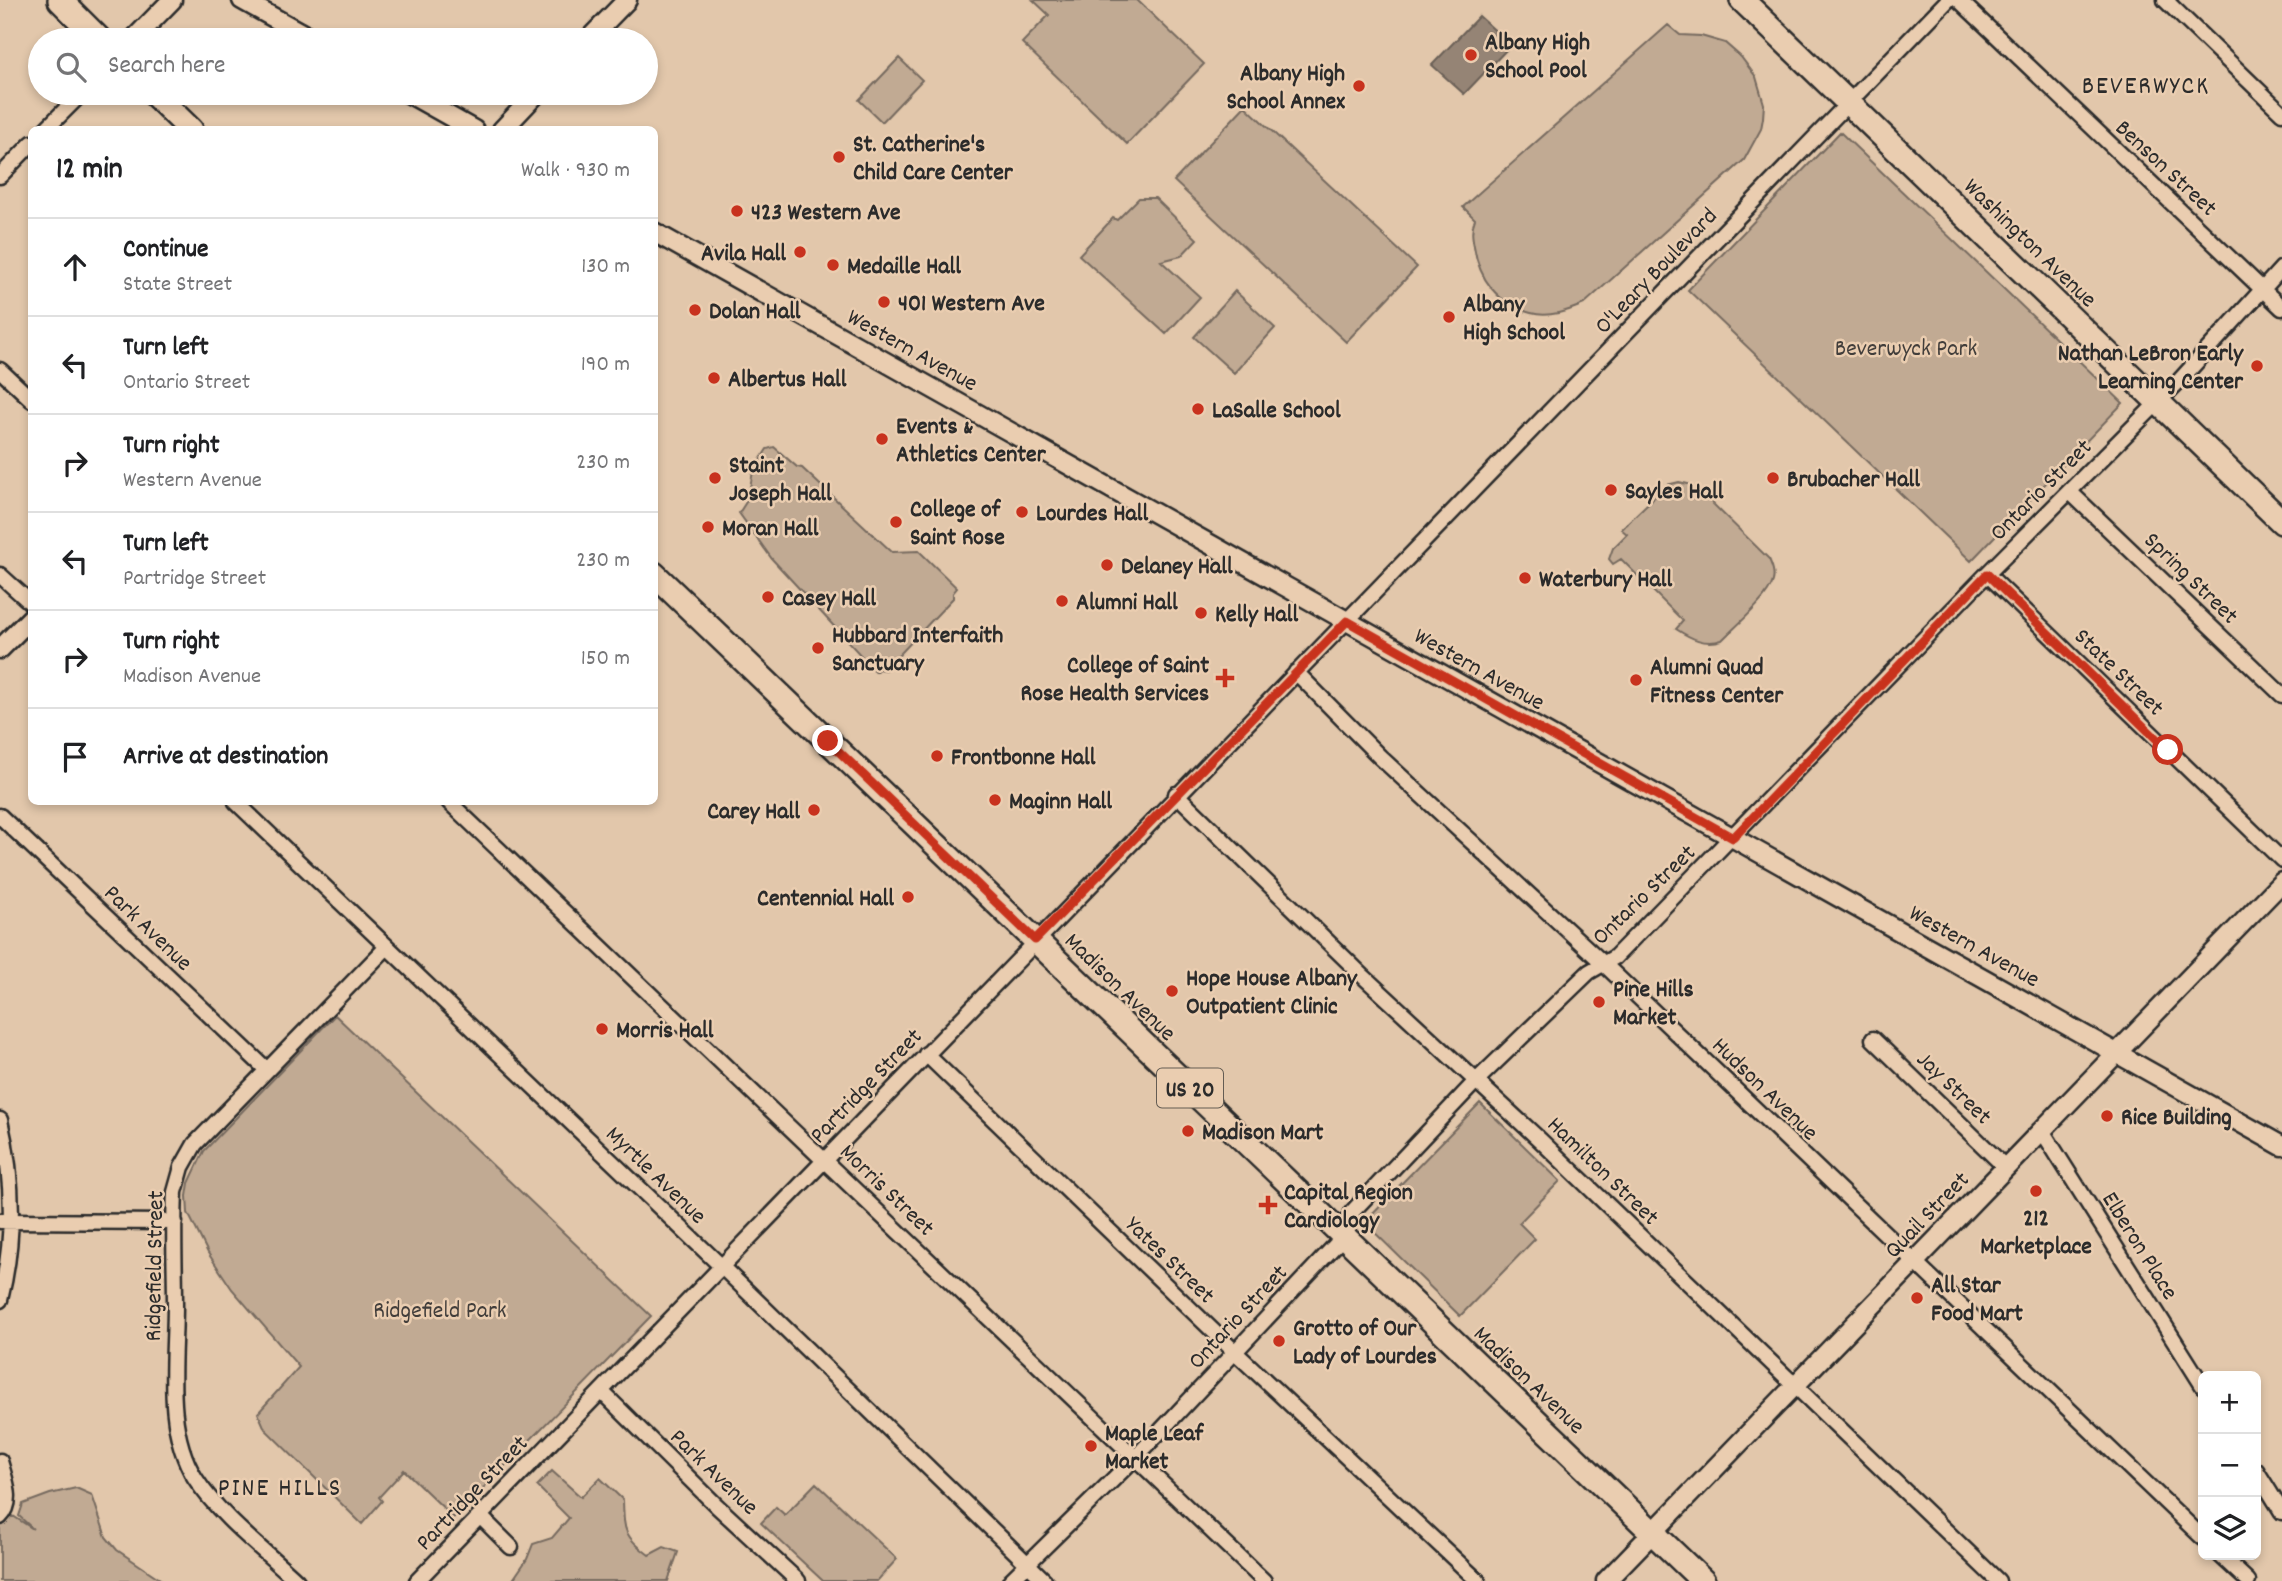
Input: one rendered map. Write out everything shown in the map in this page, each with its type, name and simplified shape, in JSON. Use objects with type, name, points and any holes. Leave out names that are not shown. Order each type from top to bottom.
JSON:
[{"type":"main road","points":[[60,0],[88,28]]},
{"type":"main road","name":"Washington Avenue","points":[[1742,0],[2282,523]]},
{"type":"main road","points":[[165,105],[187,126]]},
{"type":"main road","name":"Madison Avenue","points":[[658,578],[1703,1581]]},
{"type":"street","points":[[145,28],[172,0]]},
{"type":"street","points":[[242,0],[292,28]]},
{"type":"street","points":[[1849,102],[1948,0]]},
{"type":"street","name":"Benson Street","points":[[1959,0],[2282,308]]},
{"type":"street","points":[[2165,0],[2282,113]]},
{"type":"street","points":[[599,28],[624,1]]},
{"type":"street","name":"O'Leary Boulevard","points":[[1347,621],[1499,460],[1849,102]]},
{"type":"street","points":[[49,126],[70,105]]},
{"type":"street","points":[[429,105],[467,126]]},
{"type":"street","points":[[506,126],[526,105]]},
{"type":"street","points":[[2,170],[28,147]]},
{"type":"street","name":"Western Avenue","points":[[658,234],[2282,1146]]},
{"type":"street","name":"Ontario Street","points":[[1010,1581],[1136,1457],[1236,1353],[1344,1236],[1352,1212],[1478,1080],[1589,972],[1615,957],[1733,838],[1987,574],[2180,380],[2282,268]]},
{"type":"street","points":[[0,370],[28,396]]},
{"type":"street","name":"Spring Street","points":[[2070,492],[2282,695]]},
{"type":"street","name":"State Street","points":[[1987,574],[2282,860]]},
{"type":"street","points":[[0,575],[28,600]]},
{"type":"street","points":[[0,649],[28,621]]},
{"type":"street","name":"Partridge Street","points":[[416,1581],[1176,794],[1347,621]]},
{"type":"street","name":"Hudson Avenue","points":[[1296,672],[1380,757],[1604,964],[2198,1533]]},
{"type":"street","name":"Hamilton Street","points":[[1176,794],[1364,977],[1478,1080],[1998,1581]]},
{"type":"street","name":"Myrtle Avenue","points":[[239,805],[722,1267],[1045,1581]]},
{"type":"street","name":"Morris Street","points":[[452,805],[1264,1581]]},
{"type":"street","name":"Park Avenue","points":[[0,816],[267,1070]]},
{"type":"street","name":"Quail Street","points":[[1606,1581],[2282,882]]},
{"type":"street","name":"Ridgefield Street","points":[[297,1581],[214,1502],[196,1480],[185,1458],[174,1402],[177,1184],[190,1151],[387,947]]},
{"type":"street","name":"Jay Street","points":[[1873,1039],[2005,1167]]},
{"type":"street","name":"Yates Street","points":[[926,1054],[1236,1353],[1478,1581]]},
{"type":"street","points":[[0,1120],[9,1165],[6,1221],[8,1261],[0,1300]]},
{"type":"street","name":"Elberon Place","points":[[2041,1129],[2198,1379]]},
{"type":"street","points":[[6,1221],[175,1222]]},
{"type":"street","name":"Park Avenue","points":[[601,1391],[717,1506],[798,1581]]},
{"type":"street","points":[[0,1461],[9,1500],[0,1517]]},
{"type":"street","points":[[2261,1478],[2282,1512]]},
{"type":"street","points":[[480,1516],[512,1547]]},
{"type":"street","points":[[2225,1560],[2248,1581]]},
{"type":"green space","points":[[1033,0],[1137,0],[1204,64],[1127,144],[1022,43],[1049,15]]},
{"type":"green space","points":[[1668,25],[1680,35],[1701,36],[1725,43],[1741,57],[1756,77],[1764,104],[1763,118],[1761,129],[1744,160],[1584,304],[1545,315],[1531,313],[1508,303],[1499,297],[1480,269],[1472,236],[1475,219],[1463,207]]},
{"type":"green space","points":[[899,58],[922,80],[882,122],[859,100]]},
{"type":"green space","points":[[1245,106],[1417,267],[1346,342],[1174,181]]},
{"type":"green space","name":"Beverwyck Park","points":[[1840,132],[2123,403],[1971,561],[1688,290]]},
{"type":"green space","points":[[1139,198],[1155,198],[1197,239],[1181,256],[1161,261],[1200,297],[1166,334],[1079,255],[1113,218],[1117,220]]},
{"type":"green space","points":[[1235,291],[1275,328],[1234,373],[1194,337]]},
{"type":"green space","points":[[774,447],[797,467],[802,468],[892,552],[919,551],[957,588],[953,598],[885,670],[878,669],[876,672],[772,559],[739,513],[748,499],[753,471],[767,449]]},
{"type":"green space","points":[[1679,482],[1701,492],[1769,559],[1773,570],[1773,581],[1765,596],[1722,640],[1716,642],[1698,640],[1676,629],[1683,621],[1621,559],[1613,564],[1609,559],[1613,548],[1627,534],[1621,529],[1667,485]]},
{"type":"green space","name":"Ridgefield Park","points":[[335,1015],[651,1316],[454,1518],[404,1470],[379,1497],[382,1501],[362,1524],[265,1429],[258,1413],[299,1367],[232,1289],[208,1253],[188,1213],[189,1183],[204,1151]]},
{"type":"green space","points":[[1480,1103],[1560,1181],[1519,1223],[1535,1239],[1460,1316],[1364,1222]]},
{"type":"green space","points":[[552,1471],[581,1497],[600,1478],[623,1500],[625,1526],[634,1543],[649,1555],[664,1547],[678,1552],[668,1581],[512,1581],[527,1559],[533,1544],[552,1538],[569,1518],[537,1486]]},
{"type":"green space","points":[[816,1483],[897,1559],[877,1581],[823,1581],[761,1523],[776,1507],[785,1515]]},
{"type":"green space","points":[[76,1488],[92,1495],[106,1537],[117,1550],[163,1581],[0,1581],[0,1525],[13,1516],[33,1529],[19,1516],[23,1504]]},
{"type":"shaded area","name":"Albany High School Pool","points":[[1479,16],[1511,45],[1464,94],[1432,65]]},
{"type":"place","name":"Albany High School Pool","points":[[1471,55]]},
{"type":"place","name":"Albany High School Annex","points":[[1359,86]]},
{"type":"place","name":"St. Catherine's Child Care Center","points":[[839,157]]},
{"type":"place","name":"423 Western Ave","points":[[737,211]]},
{"type":"place","name":"Avila Hall","points":[[800,252]]},
{"type":"place","name":"Medaille Hall","points":[[833,265]]},
{"type":"place","name":"401 Western Ave","points":[[884,302]]},
{"type":"place","name":"Dolan Hall","points":[[695,310]]},
{"type":"place","name":"Albany High School","points":[[1449,317]]},
{"type":"place","name":"Nathan LeBron Early Learning Center","points":[[2257,366]]},
{"type":"place","name":"Albertus Hall","points":[[714,378]]},
{"type":"place","name":"LaSalle School","points":[[1198,409]]},
{"type":"place","name":"Events & Athletics Center","points":[[882,439]]},
{"type":"place","name":"Staint Joseph Hall","points":[[715,478]]},
{"type":"place","name":"Brubacher Hall","points":[[1773,478]]},
{"type":"place","name":"Sayles Hall","points":[[1611,490]]},
{"type":"place","name":"Lourdes Hall","points":[[1022,512]]},
{"type":"place","name":"College of Saint Rose","points":[[896,522]]},
{"type":"place","name":"Moran Hall","points":[[708,527]]},
{"type":"place","name":"Delaney Hall","points":[[1107,565]]},
{"type":"place","name":"Waterbury Hall","points":[[1525,578]]},
{"type":"place","name":"Casey Hall","points":[[768,597]]},
{"type":"place","name":"Alumni Hall","points":[[1062,601]]},
{"type":"place","name":"Kelly Hall","points":[[1201,613]]},
{"type":"place","name":"Hubbard Interfaith Sanctuary","points":[[818,648]]},
{"type":"place","name":"College of Saint Rose Health Services","points":[[1225,678]]},
{"type":"place","name":"Alumni Quad Fitness Center","points":[[1636,680]]},
{"type":"place","name":"Frontbonne Hall","points":[[937,756]]},
{"type":"place","name":"Maginn Hall","points":[[995,800]]},
{"type":"place","name":"Carey Hall","points":[[814,810]]},
{"type":"place","name":"Centennial Hall","points":[[908,897]]},
{"type":"place","name":"Hope House Albany Outpatient Clinic","points":[[1172,991]]},
{"type":"place","name":"Pine Hills Market","points":[[1599,1002]]},
{"type":"place","name":"Morris Hall","points":[[602,1029]]},
{"type":"place","name":"Rice Building","points":[[2107,1116]]},
{"type":"place","name":"Madison Mart","points":[[1188,1131]]},
{"type":"place","name":"212 Marketplace","points":[[2036,1191]]},
{"type":"place","name":"Capital Region Cardiology","points":[[1268,1205]]},
{"type":"place","name":"All Star Food Mart","points":[[1917,1298]]},
{"type":"place","name":"Grotto of Our Lady of Lourdes","points":[[1279,1341]]},
{"type":"place","name":"Maple Leaf Market","points":[[1091,1446]]},
{"type":"district","name":"BEVERWYCK","points":[[2146,84]]},
{"type":"district","name":"PINE HILLS","points":[[280,1486]]},
{"type":"route","points":[[828,741],[1035,940],[1347,621],[1733,838],[1987,574],[2168,750]]}]
